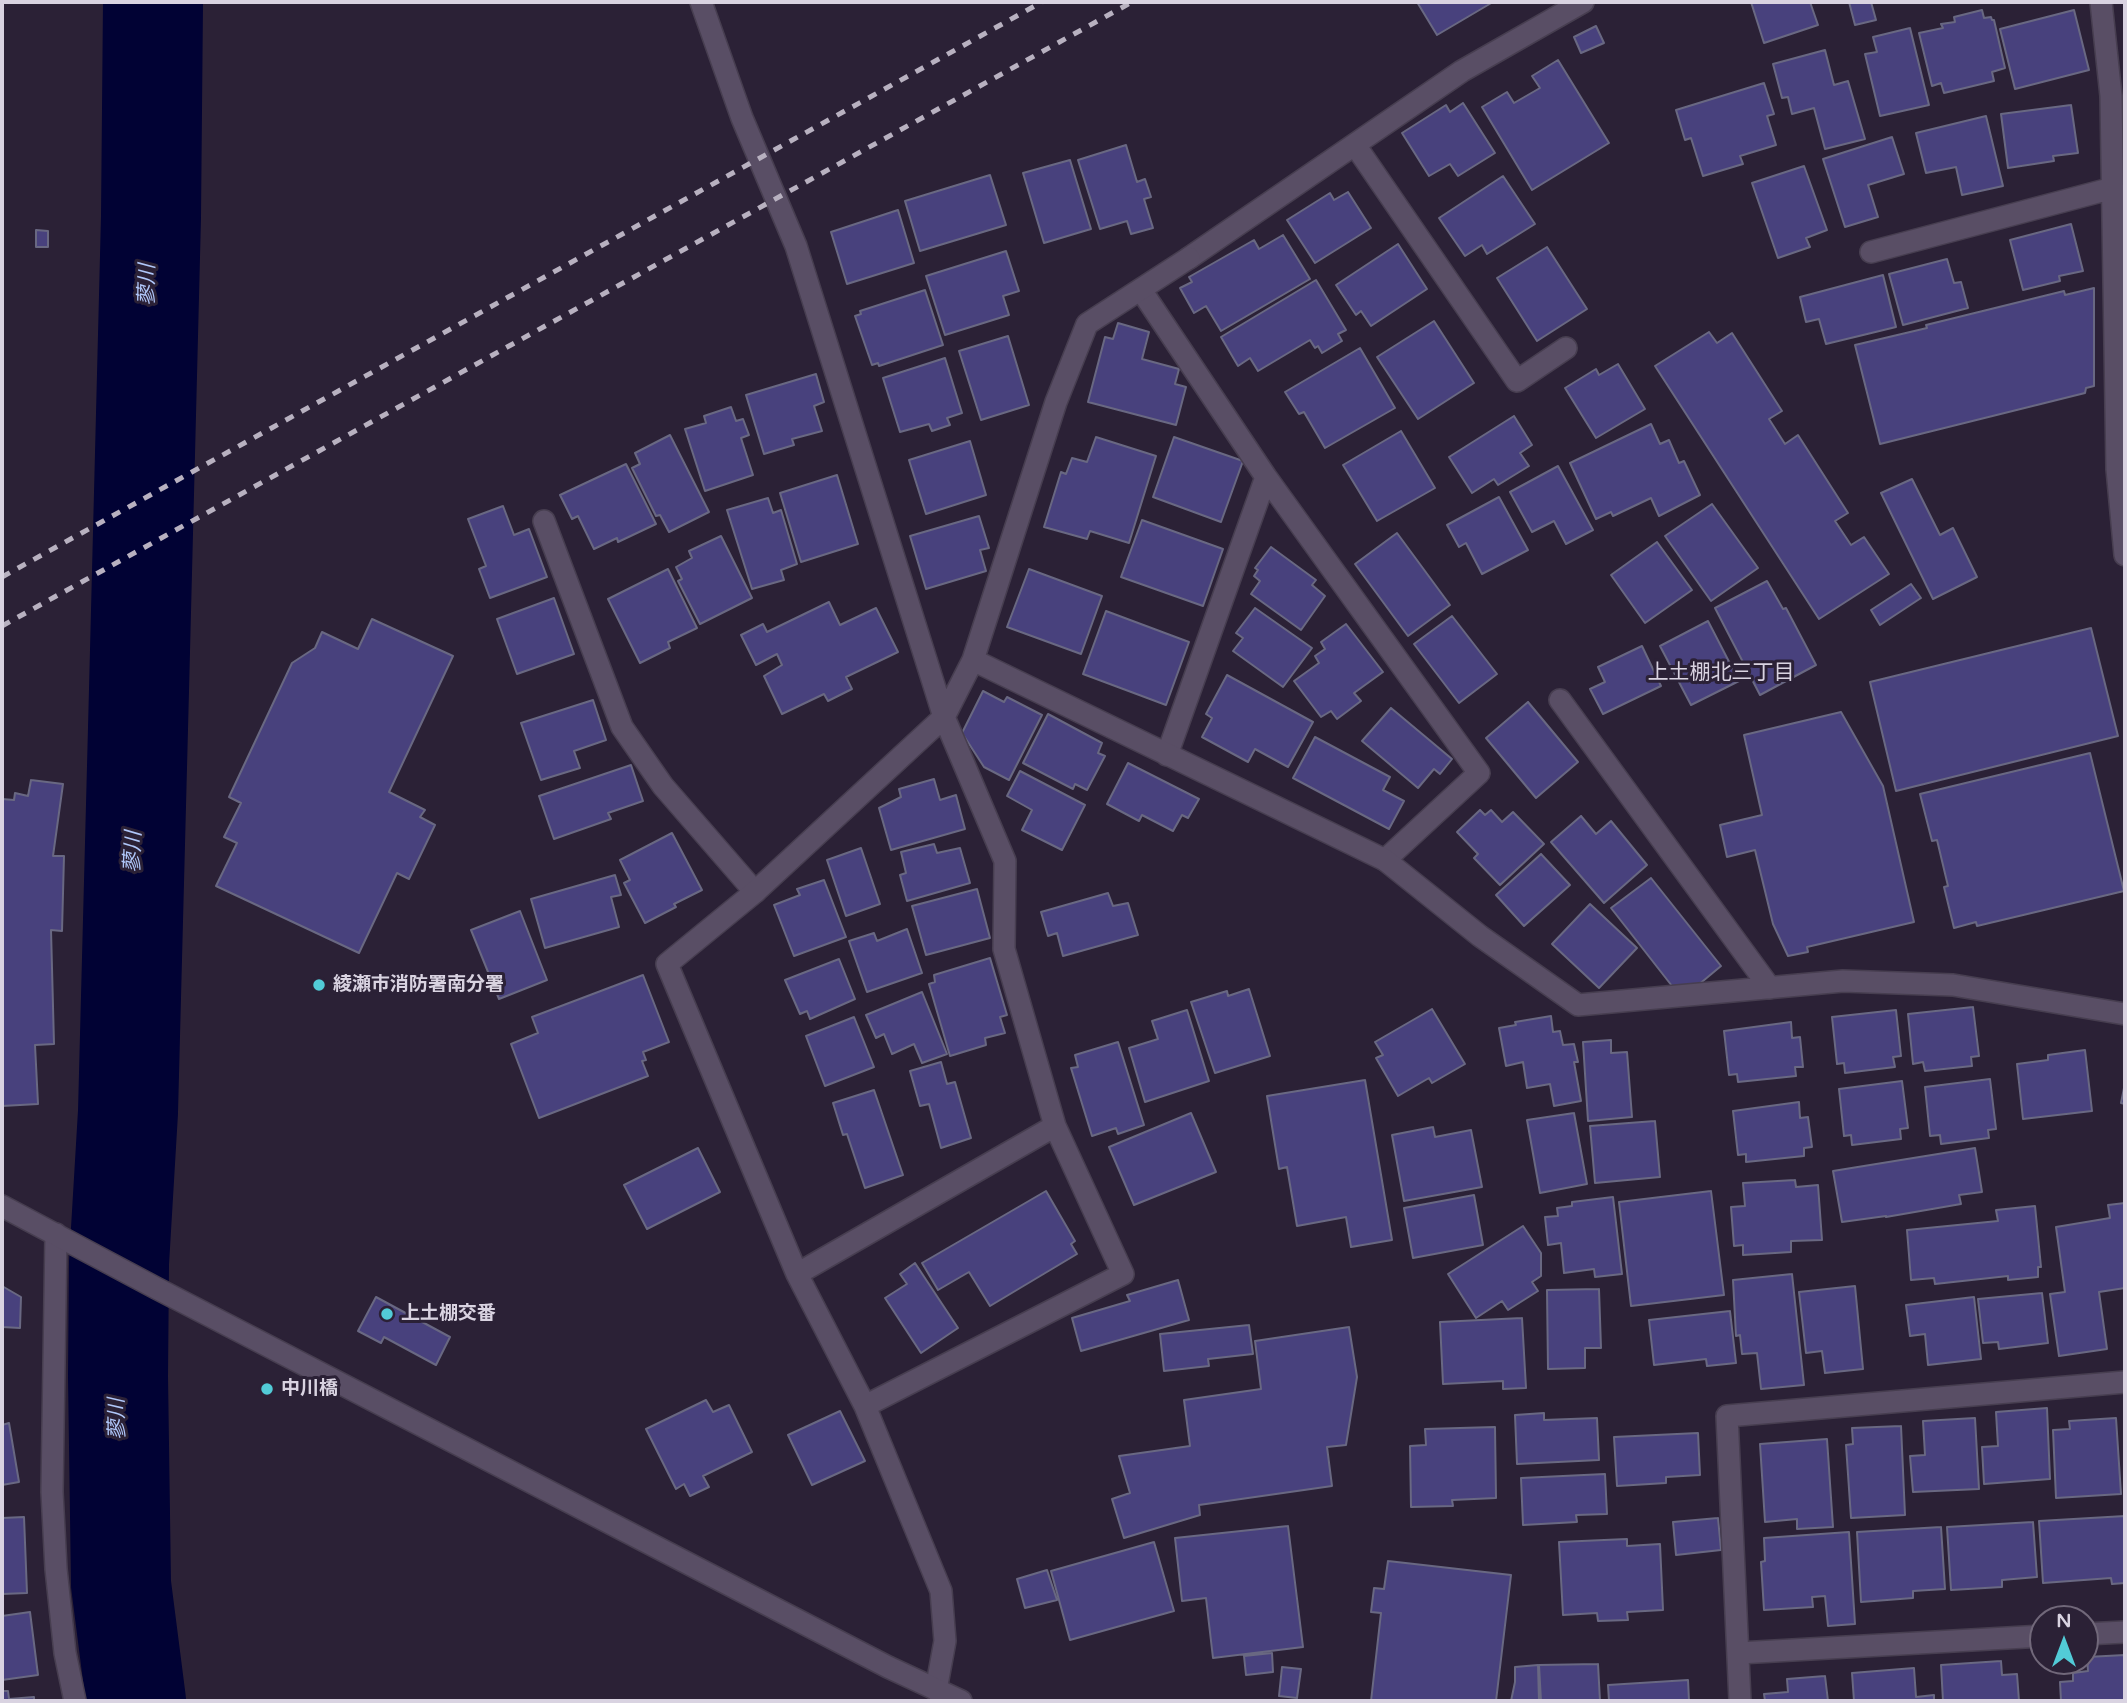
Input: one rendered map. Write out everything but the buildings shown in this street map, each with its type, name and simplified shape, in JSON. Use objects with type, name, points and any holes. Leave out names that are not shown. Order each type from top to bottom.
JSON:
[{"type":"street","points":[[701,2],[742,118],[796,246],[944,717],[1004,861],[1004,949],[1055,1126],[1123,1275],[864,1406]]},
{"type":"street","points":[[934,1696],[945,1641],[941,1591],[864,1406],[797,1273],[667,964],[755,892],[944,717],[973,660],[1056,402],[1087,324],[1189,258],[1462,71],[1583,2]]},
{"type":"street","points":[[2101,2],[2118,94],[2113,188],[2120,293],[2117,469],[2125,555]]},
{"type":"street","points":[[1355,145],[1517,381],[1566,348]]},
{"type":"street","points":[[1871,252],[2113,188]]},
{"type":"street","points":[[1141,290],[1266,477],[1479,773],[1385,860]]},
{"type":"street","points":[[1167,755],[1266,477]]},
{"type":"street","points":[[544,521],[622,727],[663,786],[755,892]]},
{"type":"street","points":[[973,660],[1385,860],[1480,936],[1578,1005],[1843,981],[1953,985],[2125,1014]]},
{"type":"street","points":[[1560,699],[1770,988]]},
{"type":"street","points":[[797,1273],[1055,1126]]},
{"type":"street","points":[[2,1206],[876,1661],[934,1696],[961,1701]]},
{"type":"street","points":[[56,1234],[52,1492],[56,1569],[65,1653],[75,1701]]},
{"type":"street","points":[[1740,1701],[1727,1416],[2125,1382]]},
{"type":"street","points":[[2099,1633],[2125,1632]]},
{"type":"street","points":[[1739,1653],[2029,1637]]},
{"type":"waterway","name":"蓼川","points":[[136,1701],[121,1584],[119,1263],[128,1112],[151,217],[153,2]]},
{"type":"railway","points":[[2,577],[1042,2]]},
{"type":"railway","points":[[2,626],[1132,2]]},
{"type":"place","name":"綾瀬市消防署南分署","points":[[319,985]]},
{"type":"place","name":"上土棚交番","points":[[387,1314]]},
{"type":"place","name":"中川橋","points":[[267,1389]]},
{"type":"district","name":"上土棚北三丁目","points":[[1721,673]]}]
